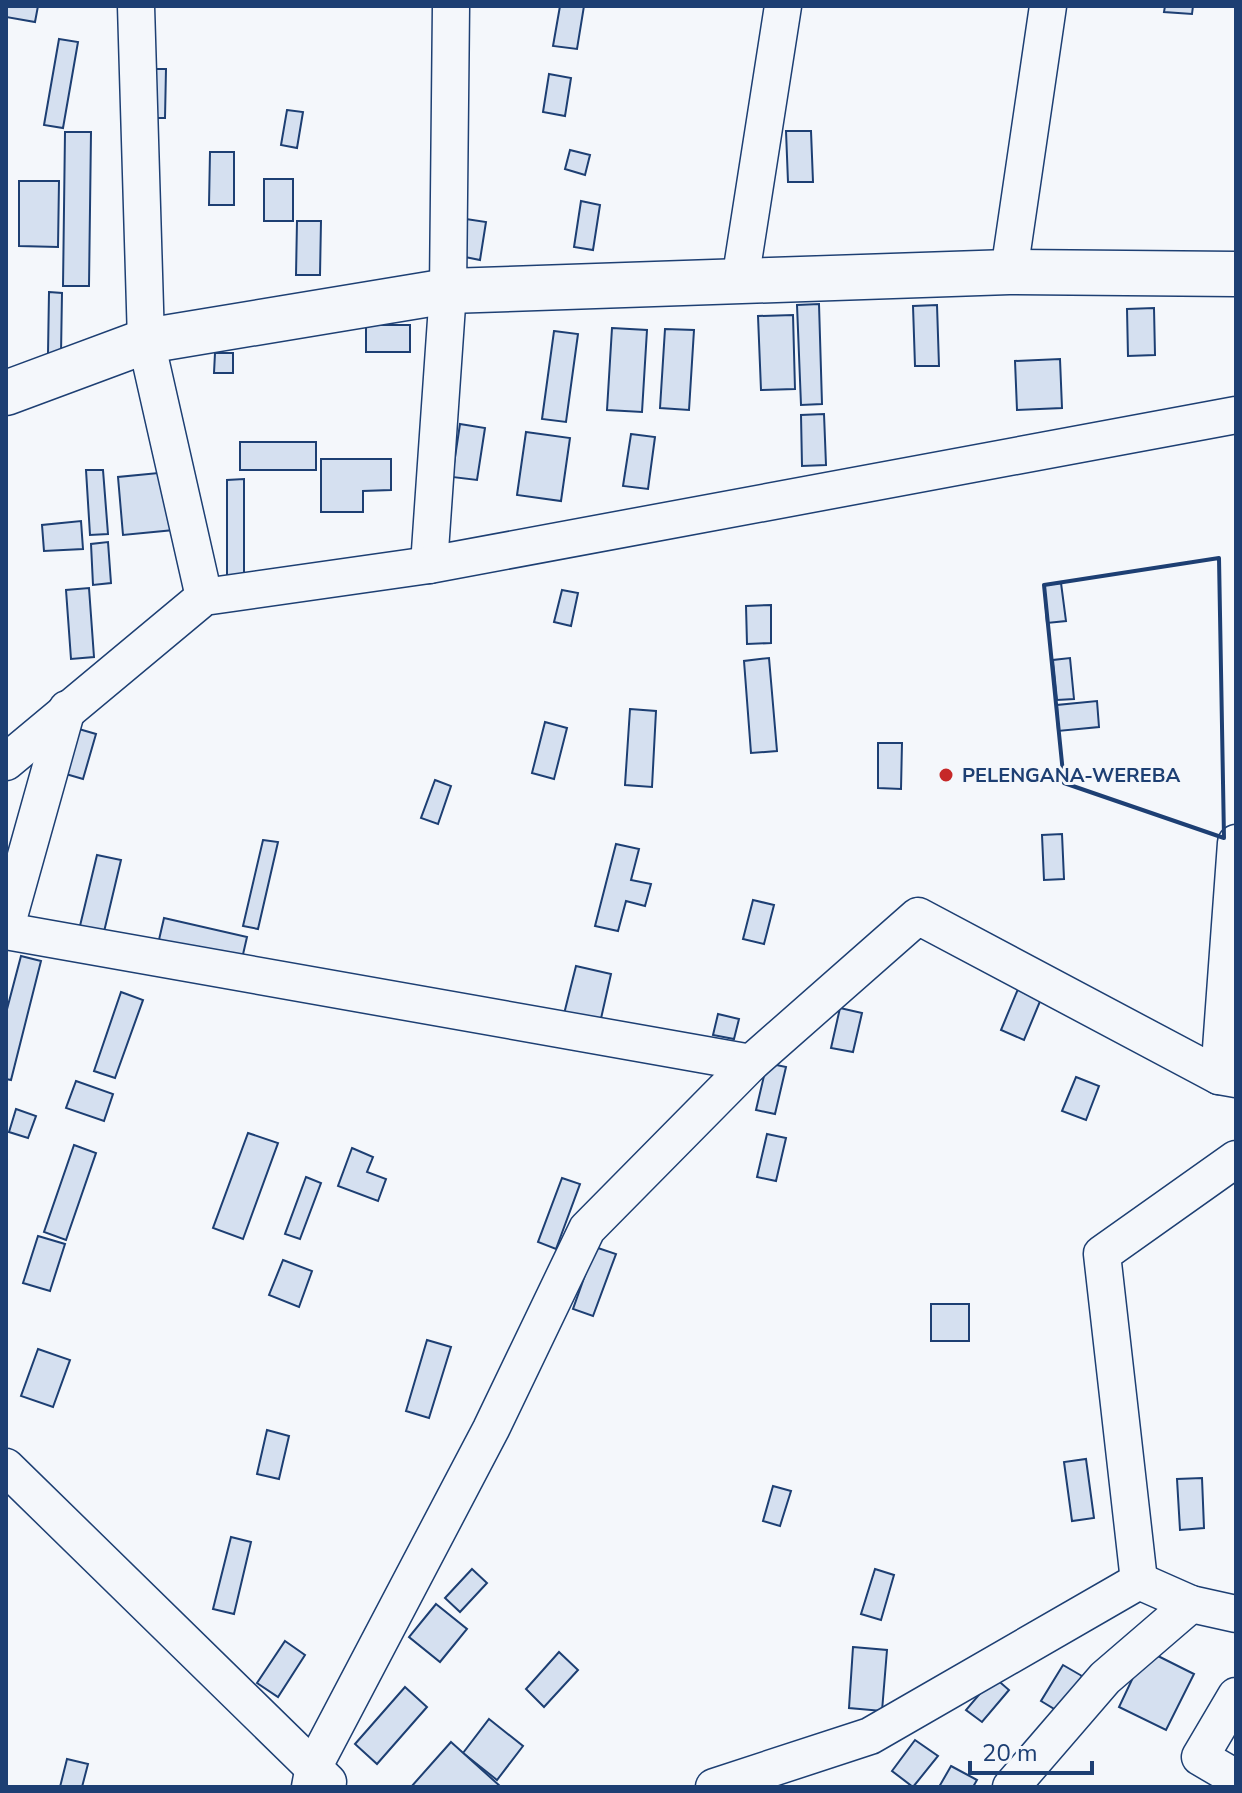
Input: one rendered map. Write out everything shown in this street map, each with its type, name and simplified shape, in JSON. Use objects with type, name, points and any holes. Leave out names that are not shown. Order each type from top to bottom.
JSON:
[{"type":"street","points":[[136,6],[146,341],[204,597]]},
{"type":"street","points":[[429,565],[448,291],[451,6]]},
{"type":"street","points":[[740,281],[783,6]]},
{"type":"street","points":[[1009,272],[1048,6]]},
{"type":"street","points":[[6,393],[146,341],[448,291],[1009,272],[1236,274]]},
{"type":"street","points":[[6,762],[204,597],[429,565],[1236,415]]},
{"type":"street","points":[[67,709],[6,929],[751,1063]]},
{"type":"street","points":[[6,1467],[319,1780],[587,1229],[751,1063],[918,916],[1228,1077],[1236,843]]},
{"type":"street","points":[[1139,1581],[1102,1254],[1236,1159]]},
{"type":"street","points":[[1139,1581],[1191,1604],[1236,1614]]},
{"type":"street","points":[[714,1787],[870,1736],[1139,1581]]},
{"type":"street","points":[[1011,1787],[1105,1678],[1191,1604]]},
{"type":"street","points":[[1236,1696],[1200,1757],[1236,1778]]},
{"type":"building","points":[[6,6],[38,6],[35,22],[6,17]]},
{"type":"building","points":[[560,6],[584,6],[577,49],[553,46]]},
{"type":"building","points":[[1165,6],[1193,6],[1192,14],[1164,12]]},
{"type":"building","points":[[59,39],[78,42],[63,128],[44,125]]},
{"type":"building","points":[[144,69],[166,69],[165,118],[144,118]]},
{"type":"building","points":[[549,74],[571,78],[565,116],[543,112]]},
{"type":"building","points":[[287,110],[303,112],[297,148],[281,145]]},
{"type":"building","points":[[786,131],[811,131],[813,182],[788,182]]},
{"type":"building","points":[[65,132],[91,132],[89,286],[63,286]]},
{"type":"building","points":[[570,150],[590,155],[585,175],[565,169]]},
{"type":"building","points":[[210,152],[234,152],[234,205],[209,205]]},
{"type":"building","points":[[264,179],[293,179],[293,221],[264,221]]},
{"type":"building","points":[[19,181],[59,181],[58,247],[19,246]]},
{"type":"building","points":[[581,201],[600,205],[593,250],[574,247]]},
{"type":"building","points":[[466,219],[486,222],[480,260],[460,256]]},
{"type":"building","points":[[297,221],[321,221],[320,275],[296,275]]},
{"type":"building","points":[[49,292],[62,293],[61,354],[48,354]]},
{"type":"building","points":[[819,304],[822,404],[801,405],[797,305]]},
{"type":"building","points":[[937,305],[939,366],[915,366],[913,306]]},
{"type":"building","points":[[1154,308],[1155,355],[1128,356],[1127,309]]},
{"type":"building","points":[[793,315],[795,389],[761,390],[758,316]]},
{"type":"building","points":[[366,325],[410,325],[410,352],[366,352]]},
{"type":"building","points":[[612,328],[647,330],[642,412],[607,410]]},
{"type":"building","points":[[665,329],[694,330],[689,410],[660,408]]},
{"type":"building","points":[[554,331],[578,334],[566,422],[542,419]]},
{"type":"building","points":[[215,353],[233,353],[233,373],[214,373]]},
{"type":"building","points":[[1060,359],[1062,408],[1017,410],[1015,361]]},
{"type":"building","points":[[824,414],[826,465],[802,466],[801,415]]},
{"type":"building","points":[[460,424],[485,428],[477,480],[452,477]]},
{"type":"building","points":[[526,432],[570,438],[561,501],[517,495]]},
{"type":"building","points":[[631,434],[655,437],[648,489],[623,486]]},
{"type":"building","points":[[240,442],[316,442],[316,470],[240,470]]},
{"type":"building","points":[[321,459],[391,459],[391,490],[363,491],[363,512],[321,512]]},
{"type":"building","points":[[86,470],[103,470],[108,534],[90,535]]},
{"type":"building","points":[[179,471],[184,529],[123,535],[118,477]]},
{"type":"building","points":[[244,479],[244,576],[227,576],[227,480]]},
{"type":"building","points":[[81,521],[83,549],[44,551],[42,525]]},
{"type":"building","points":[[108,542],[111,583],[93,585],[91,544]]},
{"type":"building","points":[[1061,583],[1066,621],[1047,623],[1044,585]]},
{"type":"building","points":[[89,588],[94,657],[71,659],[66,590]]},
{"type":"building","points":[[562,590],[578,593],[571,626],[554,622]]},
{"type":"building","points":[[771,605],[771,643],[747,644],[746,606]]},
{"type":"building","points":[[769,658],[777,751],[751,753],[744,661]]},
{"type":"building","points":[[1070,658],[1074,699],[1057,700],[1053,660]]},
{"type":"building","points":[[1097,701],[1099,727],[1058,731],[1057,705]]},
{"type":"building","points":[[630,709],[656,711],[652,787],[625,785]]},
{"type":"building","points":[[545,722],[567,728],[554,779],[532,773]]},
{"type":"building","points":[[72,727],[96,734],[83,779],[59,772]]},
{"type":"building","points":[[878,743],[902,743],[901,789],[878,788]]},
{"type":"building","points":[[435,780],[451,786],[438,824],[421,818]]},
{"type":"building","points":[[1062,834],[1064,879],[1044,880],[1042,835]]},
{"type":"building","points":[[263,840],[278,842],[258,929],[243,926]]},
{"type":"building","points":[[616,844],[639,849],[631,880],[651,884],[645,906],[626,901],[618,931],[595,926]]},
{"type":"building","points":[[97,855],[121,860],[103,936],[79,930]]},
{"type":"building","points":[[753,900],[774,905],[764,944],[743,939]]},
{"type":"building","points":[[164,918],[247,937],[241,963],[158,944]]},
{"type":"building","points":[[21,956],[41,961],[11,1080],[6,1079],[6,1013]]},
{"type":"building","points":[[576,966],[611,974],[600,1023],[564,1014]]},
{"type":"building","points":[[1018,989],[1041,999],[1024,1040],[1001,1030]]},
{"type":"building","points":[[121,992],[143,1000],[115,1078],[94,1071]]},
{"type":"building","points":[[840,1008],[862,1013],[853,1052],[831,1048]]},
{"type":"building","points":[[718,1014],[739,1019],[734,1039],[713,1035]]},
{"type":"building","points":[[767,1063],[786,1067],[775,1114],[756,1110]]},
{"type":"building","points":[[1076,1077],[1099,1086],[1086,1120],[1062,1111]]},
{"type":"building","points":[[76,1081],[113,1094],[104,1121],[66,1108]]},
{"type":"building","points":[[16,1109],[36,1116],[28,1138],[9,1132]]},
{"type":"building","points":[[248,1133],[278,1143],[243,1239],[213,1228]]},
{"type":"building","points":[[767,1134],[786,1138],[776,1181],[757,1177]]},
{"type":"building","points":[[74,1145],[96,1153],[66,1240],[44,1232]]},
{"type":"building","points":[[352,1148],[373,1157],[367,1172],[386,1179],[378,1201],[338,1186]]},
{"type":"building","points":[[306,1177],[321,1183],[300,1239],[285,1234]]},
{"type":"building","points":[[562,1178],[580,1184],[556,1249],[538,1242]]},
{"type":"building","points":[[38,1236],[65,1244],[50,1291],[23,1283]]},
{"type":"building","points":[[595,1247],[616,1254],[593,1316],[573,1309]]},
{"type":"building","points":[[283,1260],[312,1271],[299,1307],[269,1295]]},
{"type":"building","points":[[931,1304],[969,1304],[969,1341],[931,1341]]},
{"type":"building","points":[[427,1340],[451,1347],[429,1418],[406,1411]]},
{"type":"building","points":[[38,1349],[70,1360],[53,1407],[21,1396]]},
{"type":"building","points":[[267,1430],[289,1436],[279,1479],[257,1474]]},
{"type":"building","points":[[1086,1459],[1094,1518],[1072,1521],[1064,1462]]},
{"type":"building","points":[[1202,1478],[1204,1528],[1180,1530],[1177,1479]]},
{"type":"building","points":[[773,1486],[791,1491],[780,1526],[763,1521]]},
{"type":"building","points":[[231,1537],[251,1542],[234,1614],[213,1609]]},
{"type":"building","points":[[472,1569],[487,1583],[460,1612],[445,1598]]},
{"type":"building","points":[[875,1569],[894,1575],[881,1620],[861,1614]]},
{"type":"building","points":[[436,1604],[467,1629],[440,1662],[409,1637]]},
{"type":"building","points":[[285,1641],[305,1655],[278,1697],[257,1683]]},
{"type":"building","points":[[853,1647],[887,1650],[882,1711],[849,1708]]},
{"type":"building","points":[[1146,1650],[1194,1674],[1166,1730],[1119,1707]]},
{"type":"building","points":[[559,1652],[578,1670],[544,1707],[526,1689]]},
{"type":"building","points":[[1063,1665],[1082,1676],[1061,1713],[1041,1701]]},
{"type":"building","points":[[994,1677],[1009,1690],[982,1722],[966,1710]]},
{"type":"building","points":[[405,1687],[427,1707],[377,1764],[355,1744]]},
{"type":"building","points":[[489,1719],[523,1746],[497,1780],[463,1753]]},
{"type":"building","points":[[915,1740],[938,1756],[913,1787],[892,1771]]},
{"type":"building","points":[[451,1742],[501,1787],[411,1787]]},
{"type":"building","points":[[67,1759],[88,1764],[82,1787],[60,1787]]},
{"type":"building","points":[[951,1766],[977,1780],[973,1787],[939,1787]]},
{"type":"wall","points":[[1219,558],[1224,838],[1064,783],[1044,585],[1219,558]]},
{"type":"place","name":"PELENGANA-WEREBA","points":[[946,775]]}]
